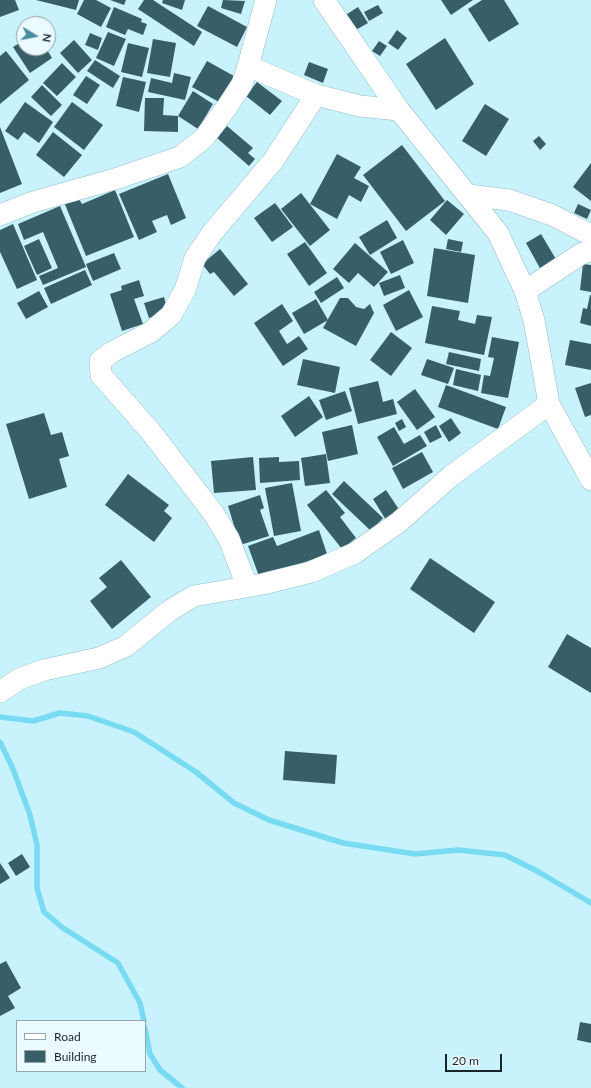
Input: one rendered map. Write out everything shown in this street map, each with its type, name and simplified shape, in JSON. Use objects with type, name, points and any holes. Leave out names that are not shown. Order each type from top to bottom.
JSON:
[{"type":"street","points":[[0,215],[33,202],[115,179],[180,157],[204,138],[242,84],[266,0]]},
{"type":"street","points":[[324,0],[399,110],[498,233],[525,291],[534,320],[550,404],[591,480]]},
{"type":"street","points":[[248,66],[316,95],[360,106],[399,110]]},
{"type":"street","points":[[247,586],[229,539],[214,514],[151,432],[101,375],[100,361],[112,352],[151,332],[170,315],[185,290],[195,258],[212,233],[273,161],[316,95]]},
{"type":"street","points":[[468,195],[509,200],[552,215],[591,235]]},
{"type":"street","points":[[525,291],[581,254],[591,250]]},
{"type":"street","points":[[0,692],[19,679],[44,670],[99,658],[126,646],[169,611],[194,596],[262,584],[311,572],[354,553],[399,522],[451,476],[550,404]]},
{"type":"building","points":[[0,0],[15,0],[19,10],[0,17]]},
{"type":"building","points":[[36,0],[79,0],[76,10]]},
{"type":"building","points":[[84,0],[96,0],[111,8],[101,27],[77,14]]},
{"type":"building","points":[[110,0],[126,0],[124,5]]},
{"type":"building","points":[[144,0],[153,0],[202,32],[194,46],[138,9]]},
{"type":"building","points":[[163,0],[185,0],[182,10],[162,3]]},
{"type":"building","points":[[223,0],[245,1],[241,14],[221,8]]},
{"type":"building","points":[[441,0],[473,0],[451,15]]},
{"type":"building","points":[[482,0],[504,0],[519,24],[489,42],[468,9]]},
{"type":"building","points":[[378,5],[383,13],[369,21],[364,12]]},
{"type":"building","points":[[208,6],[247,27],[237,47],[197,26]]},
{"type":"building","points":[[114,7],[142,19],[141,22],[147,24],[143,35],[128,29],[125,35],[106,27]]},
{"type":"building","points":[[358,7],[368,23],[354,31],[344,16]]},
{"type":"building","points":[[397,30],[407,38],[398,50],[388,43]]},
{"type":"building","points":[[108,32],[126,39],[114,66],[96,58]]},
{"type":"building","points":[[90,33],[102,38],[98,50],[85,45]]},
{"type":"building","points":[[445,38],[474,84],[436,110],[406,64]]},
{"type":"building","points":[[153,39],[176,43],[170,77],[147,73]]},
{"type":"building","points":[[74,40],[92,60],[78,73],[60,53]]},
{"type":"building","points":[[379,41],[387,46],[380,56],[372,51]]},
{"type":"building","points":[[128,43],[149,48],[142,77],[121,72]]},
{"type":"building","points":[[6,51],[29,80],[0,104],[0,56]]},
{"type":"building","points":[[19,56],[51,56],[52,58],[30,73]]},
{"type":"building","points":[[95,60],[120,76],[113,88],[87,71]]},
{"type":"building","points":[[207,61],[234,76],[219,102],[192,87]]},
{"type":"building","points":[[309,62],[328,69],[323,83],[304,75]]},
{"type":"building","points":[[62,63],[76,77],[57,96],[43,83]]},
{"type":"building","points":[[174,73],[191,77],[185,100],[148,92],[151,78],[172,83]]},
{"type":"building","points":[[86,76],[100,85],[87,104],[73,95]]},
{"type":"building","points":[[123,77],[146,82],[139,112],[116,106]]},
{"type":"building","points":[[257,82],[282,101],[270,115],[246,96]]},
{"type":"building","points":[[42,85],[62,105],[51,116],[31,97]]},
{"type":"building","points":[[193,91],[213,104],[198,129],[178,116]]},
{"type":"building","points":[[145,98],[164,98],[163,115],[178,116],[178,132],[144,131]]},
{"type":"building","points":[[25,102],[53,122],[39,143],[24,132],[18,140],[5,131]]},
{"type":"building","points":[[72,102],[103,125],[84,150],[54,127]]},
{"type":"building","points":[[485,104],[509,119],[486,156],[462,141]]},
{"type":"building","points":[[227,126],[253,148],[248,153],[255,159],[249,166],[217,138]]},
{"type":"building","points":[[0,127],[22,184],[0,193]]},
{"type":"building","points":[[53,132],[82,155],[64,177],[36,155]]},
{"type":"building","points":[[539,136],[546,144],[540,150],[533,141]]},
{"type":"building","points":[[402,145],[445,201],[406,231],[363,175]]},
{"type":"building","points":[[337,154],[361,167],[354,178],[369,186],[361,202],[349,195],[337,219],[310,204]]},
{"type":"building","points":[[591,163],[591,201],[573,187]]},
{"type":"building","points":[[168,174],[186,218],[171,225],[167,215],[152,221],[157,232],[139,240],[119,194]]},
{"type":"building","points":[[115,190],[134,237],[86,256],[64,202],[78,197],[82,204]]},
{"type":"building","points":[[301,193],[330,230],[310,246],[281,209]]},
{"type":"building","points":[[447,200],[464,214],[446,235],[430,220]]},
{"type":"building","points":[[275,203],[293,227],[272,242],[254,218]]},
{"type":"building","points":[[578,204],[591,210],[587,219],[574,213]]},
{"type":"building","points":[[60,206],[86,267],[43,285],[39,276],[58,268],[43,232],[24,240],[18,224]]},
{"type":"building","points":[[387,220],[397,238],[370,255],[359,237]]},
{"type":"building","points":[[13,224],[37,280],[17,289],[0,252],[0,230]]},
{"type":"building","points":[[541,234],[557,261],[541,270],[526,243]]},
{"type":"building","points":[[39,239],[52,268],[37,275],[24,246]]},
{"type":"building","points":[[448,239],[463,242],[461,252],[446,249]]},
{"type":"building","points":[[403,240],[414,263],[391,274],[380,252]]},
{"type":"building","points":[[305,242],[327,273],[309,286],[287,254]]},
{"type":"building","points":[[355,243],[388,272],[374,287],[358,273],[349,283],[333,269]]},
{"type":"building","points":[[434,248],[475,255],[468,303],[427,296]]},
{"type":"building","points":[[220,249],[248,284],[234,296],[214,272],[210,274],[202,264]]},
{"type":"building","points":[[114,253],[121,269],[93,281],[86,264]]},
{"type":"building","points":[[583,264],[591,265],[591,292],[580,290]]},
{"type":"building","points":[[85,270],[92,285],[51,304],[44,288]]},
{"type":"building","points":[[400,275],[405,288],[384,296],[379,283]]},
{"type":"building","points":[[337,277],[344,288],[321,303],[314,292]]},
{"type":"building","points":[[139,280],[144,296],[134,299],[143,324],[122,331],[110,294],[122,290],[121,286]]},
{"type":"building","points":[[409,290],[423,317],[396,331],[383,305]]},
{"type":"building","points":[[39,291],[48,307],[26,319],[17,303]]},
{"type":"building","points":[[590,295],[591,326],[580,323],[583,308],[587,309]]},
{"type":"building","points":[[164,297],[168,312],[149,318],[144,303]]},
{"type":"building","points":[[340,298],[348,298],[356,307],[364,309],[370,304],[374,313],[356,346],[323,328]]},
{"type":"building","points":[[316,299],[328,320],[304,334],[292,313]]},
{"type":"building","points":[[282,304],[293,321],[279,331],[287,344],[299,336],[308,349],[283,366],[254,323]]},
{"type":"building","points":[[432,306],[460,311],[458,320],[475,324],[477,315],[492,317],[484,355],[425,343]]},
{"type":"building","points":[[391,332],[412,348],[391,376],[370,360]]},
{"type":"building","points":[[492,337],[519,342],[508,398],[481,393],[484,375],[490,376],[494,358],[488,357]]},
{"type":"building","points":[[570,340],[591,344],[591,370],[565,365]]},
{"type":"building","points":[[449,352],[481,359],[479,371],[446,364]]},
{"type":"building","points":[[303,359],[340,367],[335,393],[297,385]]},
{"type":"building","points":[[427,359],[454,368],[448,384],[421,375]]},
{"type":"building","points":[[456,369],[481,375],[478,391],[453,385]]},
{"type":"building","points":[[378,381],[383,402],[393,399],[397,414],[358,424],[349,388]]},
{"type":"building","points":[[591,383],[591,415],[585,417],[575,388]]},
{"type":"building","points":[[446,385],[506,407],[498,429],[438,407]]},
{"type":"building","points":[[415,389],[435,417],[417,430],[397,402]]},
{"type":"building","points":[[345,391],[352,411],[326,420],[319,400]]},
{"type":"building","points":[[309,396],[323,417],[295,437],[281,416]]},
{"type":"building","points":[[44,413],[51,435],[62,432],[69,456],[59,459],[67,487],[29,499],[6,424]]},
{"type":"building","points":[[451,418],[461,433],[449,442],[439,426]]},
{"type":"building","points":[[402,419],[406,427],[399,431],[395,423]]},
{"type":"building","points":[[352,425],[358,454],[328,461],[322,432]]},
{"type":"building","points":[[436,425],[442,437],[430,443],[424,432]]},
{"type":"building","points":[[394,427],[404,444],[420,435],[427,446],[393,466],[377,437]]},
{"type":"building","points":[[422,452],[433,472],[403,489],[392,468]]},
{"type":"building","points":[[326,454],[330,483],[305,486],[301,458]]},
{"type":"building","points":[[253,457],[256,490],[214,493],[211,461]]},
{"type":"building","points":[[279,457],[279,462],[299,461],[300,480],[260,483],[259,458]]},
{"type":"building","points":[[128,474],[169,505],[164,511],[172,518],[154,542],[105,505]]},
{"type":"building","points":[[344,481],[383,518],[371,531],[332,494]]},
{"type":"building","points":[[292,483],[301,531],[274,536],[265,488]]},
{"type":"building","points":[[326,490],[345,513],[340,517],[356,538],[342,549],[307,505]]},
{"type":"building","points":[[386,490],[400,511],[386,520],[373,499]]},
{"type":"building","points":[[260,495],[264,508],[260,510],[269,536],[240,545],[228,506]]},
{"type":"building","points":[[319,530],[327,554],[260,579],[248,546],[273,537],[277,546]]},
{"type":"building","points":[[430,558],[495,602],[474,633],[410,589]]},
{"type":"building","points":[[121,560],[151,597],[112,629],[90,601],[107,587],[99,578]]},
{"type":"building","points":[[567,634],[591,648],[591,693],[548,667]]},
{"type":"building","points":[[285,751],[337,755],[335,784],[283,780]]},
{"type":"building","points":[[22,854],[30,867],[16,876],[8,863]]},
{"type":"building","points":[[0,863],[10,878],[0,884]]},
{"type":"building","points":[[6,961],[21,988],[8,996],[15,1008],[0,1016],[0,964]]},
{"type":"building","points":[[580,1022],[591,1024],[591,1043],[577,1040]]},
{"type":"waterway","points":[[0,717],[33,721],[60,713],[88,716],[134,732],[196,772],[234,803],[269,820],[343,843],[415,854],[458,850],[505,855],[537,871],[591,903]]},
{"type":"waterway","points":[[0,742],[13,769],[30,815],[37,845],[37,888],[44,912],[63,928],[118,963],[140,1003],[144,1020]]},
{"type":"waterway","points":[[146,1033],[150,1054],[160,1070],[182,1088]]}]
